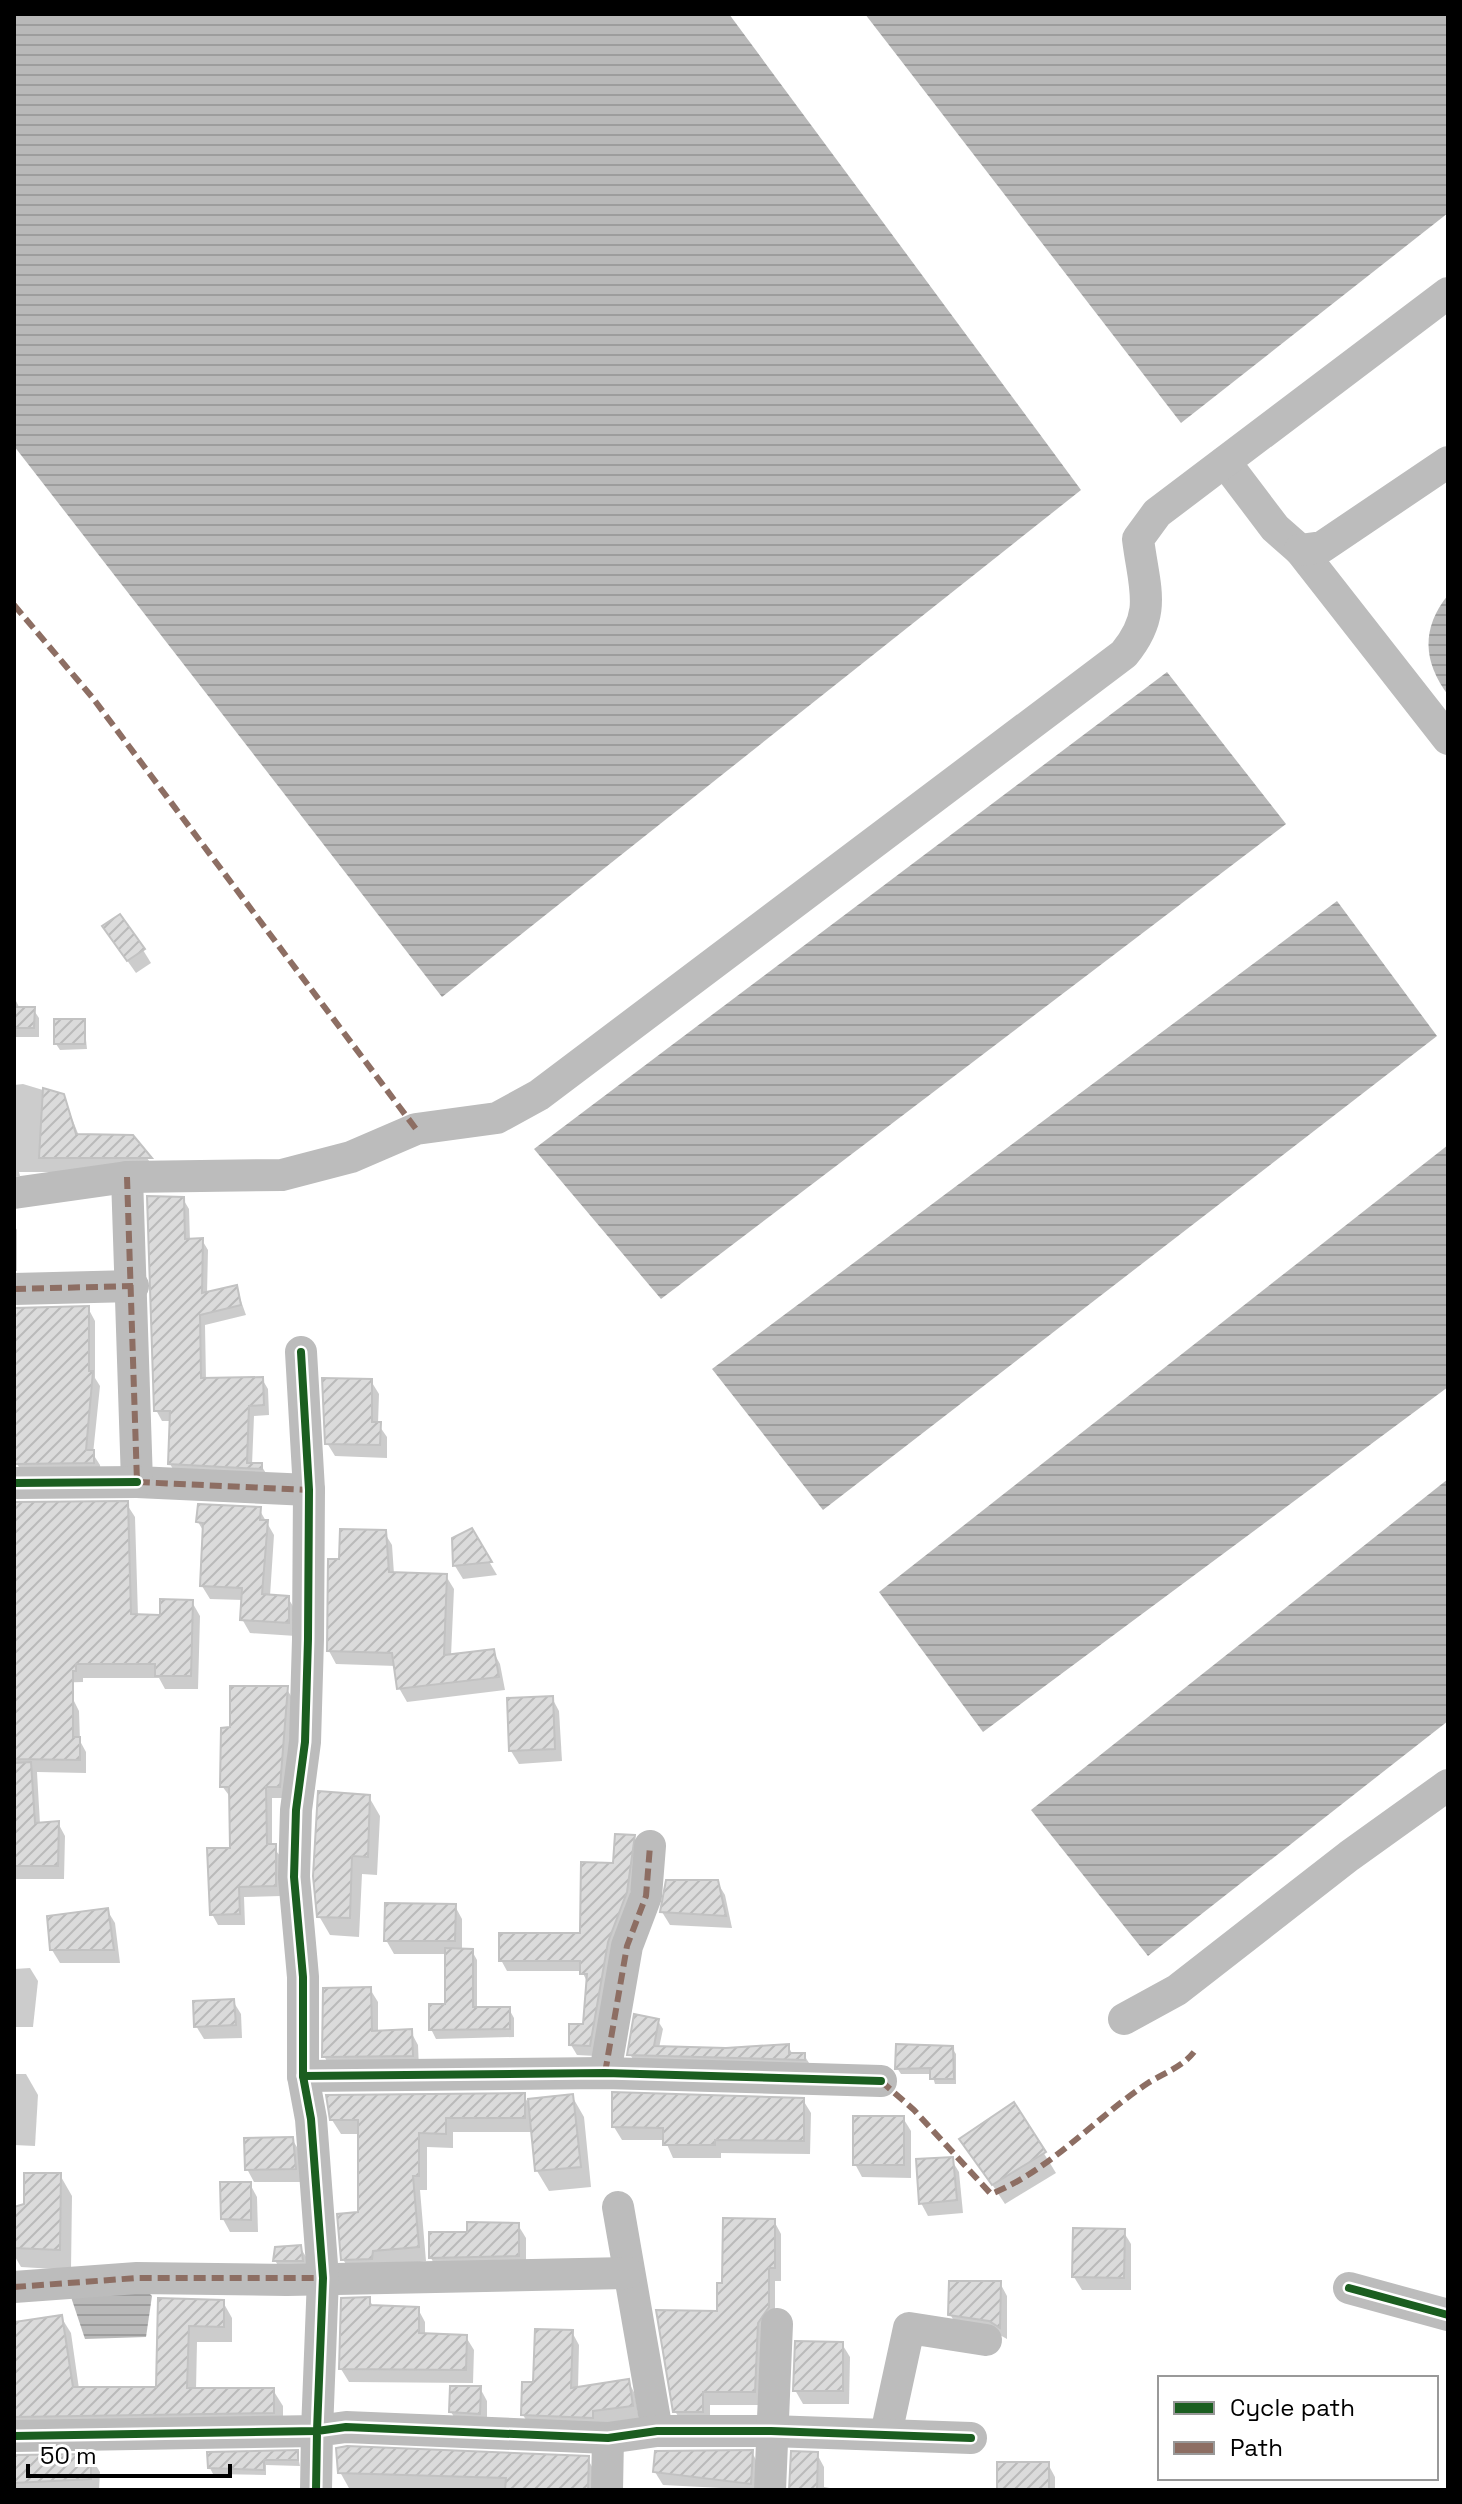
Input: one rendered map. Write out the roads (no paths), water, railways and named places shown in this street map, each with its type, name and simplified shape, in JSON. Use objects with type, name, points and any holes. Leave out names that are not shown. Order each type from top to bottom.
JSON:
[{"type":"street","points":[[14,1193],[127,1177],[282,1175],[351,1157],[416,1129],[497,1118],[539,1095],[1124,654],[1142,631],[1147,609],[1138,539],[1157,513],[1448,293]]},
{"type":"street","points":[[1225,462],[1275,528],[1300,550],[1448,739]]},
{"type":"street","points":[[1300,550],[1322,547],[1448,462]]},
{"type":"street","points":[[127,1177],[133,1286],[137,1482]]},
{"type":"street","points":[[14,1289],[133,1286]]},
{"type":"street","points":[[301,1352],[309,1490],[306,1727],[296,1810],[294,1877],[303,1977],[303,2076],[311,2119],[323,2278],[316,2490]]},
{"type":"street","points":[[14,1483],[137,1482],[309,1490]]},
{"type":"street","points":[[1124,2019],[1177,1990],[1349,1856],[1448,1785]]},
{"type":"street","points":[[605,2073],[627,1946],[646,1896],[650,1846]]},
{"type":"street","points":[[303,2076],[605,2073],[881,2081]]},
{"type":"street","points":[[618,2207],[627,2273],[657,2431]]},
{"type":"street","points":[[14,2287],[137,2278],[627,2273]]},
{"type":"street","points":[[1349,2288],[1448,2315]]},
{"type":"street","points":[[770,2490],[777,2324]]},
{"type":"street","points":[[886,2434],[909,2328],[986,2340]]},
{"type":"street","points":[[14,2436],[411,2427],[608,2438],[657,2431],[771,2431],[971,2438]]},
{"type":"street","points":[[607,2490],[608,2438]]}]
